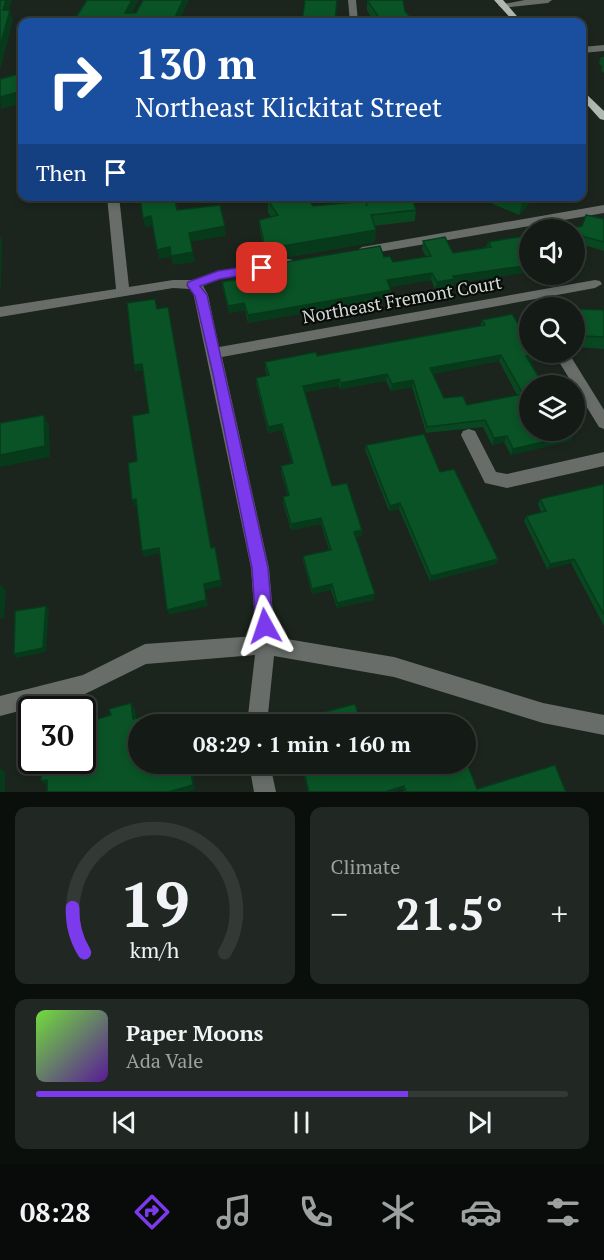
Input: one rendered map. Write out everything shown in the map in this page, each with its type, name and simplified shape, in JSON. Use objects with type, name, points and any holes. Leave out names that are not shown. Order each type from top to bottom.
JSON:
[{"type":"main road","points":[[500,2],[514,18]]},
{"type":"main road","points":[[586,97],[602,111]]},
{"type":"street","points":[[352,0],[354,18]]},
{"type":"street","points":[[500,2],[548,0]]},
{"type":"street","points":[[586,50],[604,48]]},
{"type":"street","points":[[114,201],[123,293]]},
{"type":"street","points":[[346,254],[604,209]]},
{"type":"street","points":[[0,312],[172,284],[193,285],[218,275],[300,261]]},
{"type":"street","name":"Northeast Fremont Court","points":[[547,297],[595,284]]},
{"type":"street","points":[[193,285],[201,295],[215,353],[260,568],[266,645],[258,714]]},
{"type":"street","name":"Northeast Fremont Court","points":[[215,353],[519,303]]},
{"type":"street","points":[[567,363],[604,423]]},
{"type":"street","points":[[469,435],[491,478],[507,481],[604,459]]},
{"type":"street","points":[[0,706],[85,684],[145,654],[266,645],[394,667],[543,713],[604,725]]},
{"type":"street","points":[[262,774],[265,792]]},
{"type":"building","points":[[0,0],[6,0],[3,10],[10,10],[0,46]]},
{"type":"building","points":[[87,0],[132,0],[125,13],[136,13],[143,0],[183,0],[175,18],[76,18]]},
{"type":"building","points":[[305,0],[337,0],[335,18],[303,18]]},
{"type":"building","points":[[367,0],[403,0],[405,11],[411,18],[379,18]]},
{"type":"building","points":[[18,74],[18,92],[0,97],[0,79]]},
{"type":"building","points":[[141,201],[175,201],[177,210],[220,205],[225,226],[189,233],[193,252],[171,256],[170,247],[157,250],[151,216],[143,218]]},
{"type":"building","points":[[268,201],[310,201],[313,206],[366,201],[413,201],[416,210],[371,215],[376,230],[265,249],[259,220],[278,215]]},
{"type":"building","points":[[586,215],[604,219],[604,242],[585,237]]},
{"type":"building","points":[[445,237],[453,253],[491,247],[488,242],[519,237],[519,267],[453,276],[455,279],[437,282],[432,273],[387,280],[391,290],[248,315],[244,303],[228,306],[222,282],[270,274],[268,265],[380,246],[384,257],[390,256],[393,262],[431,256],[423,241]]},
{"type":"building","points":[[155,299],[157,309],[168,307],[211,548],[215,547],[221,580],[204,584],[206,600],[167,610],[159,548],[142,551],[136,499],[132,500],[128,463],[137,461],[132,416],[149,413],[142,364],[134,365],[127,303]]},
{"type":"building","points":[[585,309],[604,310],[604,337],[585,336]]},
{"type":"building","points":[[512,314],[519,325],[519,363],[530,363],[537,375],[519,375],[519,387],[501,355],[430,368],[444,398],[463,396],[467,405],[519,395],[519,441],[547,441],[513,449],[507,436],[494,438],[485,420],[427,427],[413,380],[392,384],[387,374],[341,383],[339,379],[303,386],[332,486],[347,483],[362,530],[354,532],[375,594],[337,603],[332,584],[312,589],[303,556],[331,550],[321,518],[291,524],[283,497],[289,495],[281,466],[293,463],[282,424],[268,427],[256,378],[269,375],[265,362],[316,352],[317,356],[485,325],[482,320]]},
{"type":"building","points":[[44,415],[45,446],[0,455],[0,423]]},
{"type":"building","points":[[424,434],[440,472],[454,469],[498,559],[431,576],[400,503],[390,506],[366,445]]},
{"type":"building","points":[[604,484],[604,615],[574,559],[550,564],[526,516],[546,511],[540,499]]},
{"type":"building","points":[[2,586],[0,613],[0,587]]},
{"type":"building","points":[[46,606],[43,648],[14,654],[15,611]]},
{"type":"building","points":[[131,703],[132,714],[128,714],[128,774],[191,774],[193,785],[168,792],[47,792],[47,780],[41,781],[41,774],[96,774],[96,719],[111,715],[109,709]]},
{"type":"building","points":[[355,704],[358,714],[317,714]]},
{"type":"building","points":[[555,765],[566,792],[406,792],[404,786],[385,792],[309,792],[304,774],[471,774],[477,789]]},
{"type":"route","points":[[262,268],[218,275],[193,285],[201,295],[220,374],[260,568],[265,626]]}]
